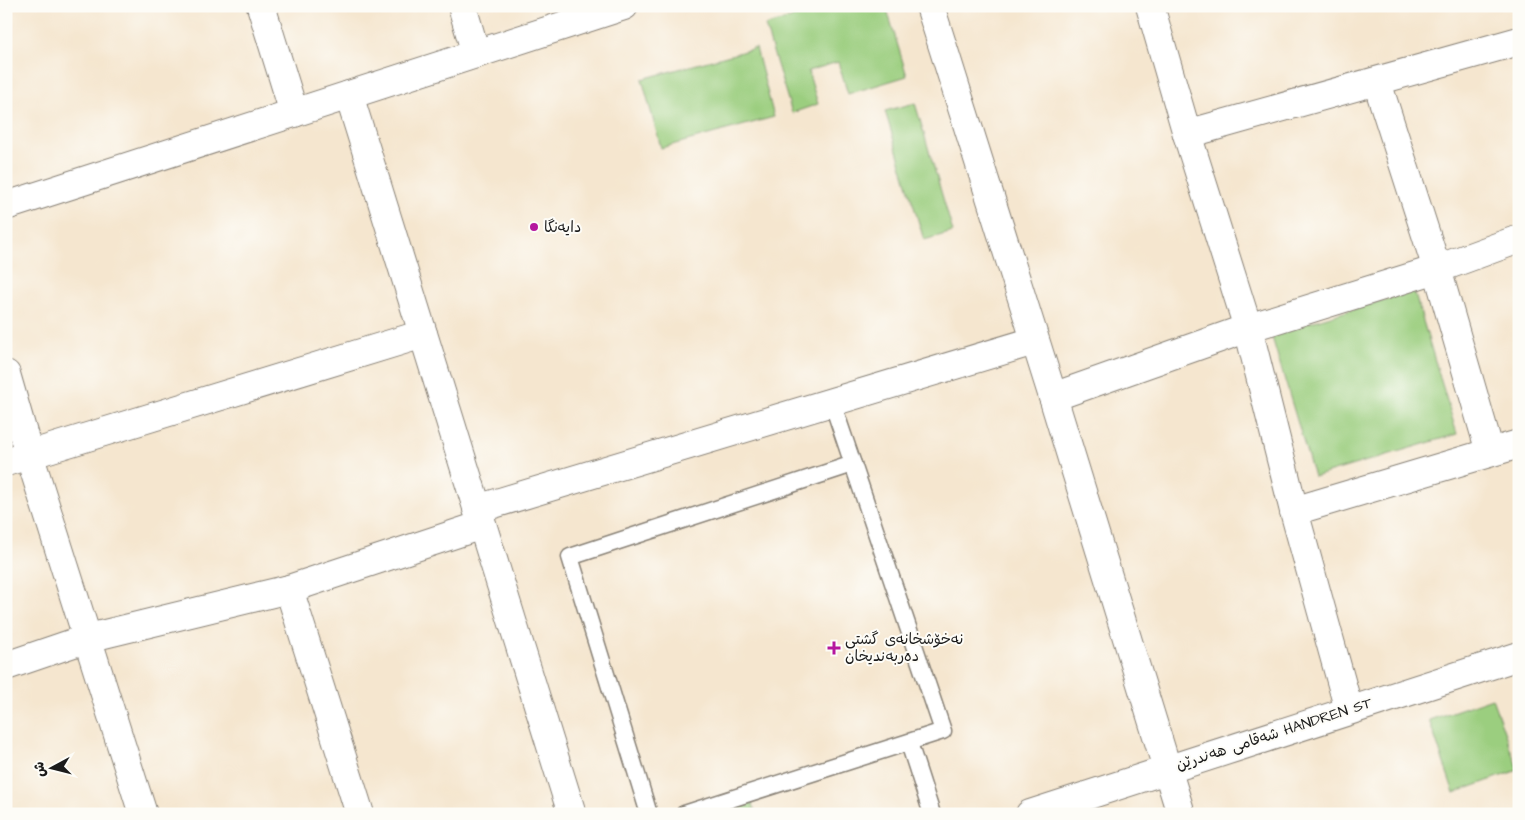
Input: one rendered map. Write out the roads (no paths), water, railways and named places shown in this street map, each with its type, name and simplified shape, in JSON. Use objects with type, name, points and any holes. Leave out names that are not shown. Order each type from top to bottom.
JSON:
[{"type":"street","points":[[261,6],[294,113]]},
{"type":"street","points":[[462,6],[476,54]]},
{"type":"street","points":[[6,206],[624,6]]},
{"type":"street","points":[[1150,6],[1187,134],[1248,328],[1294,511],[1349,710]]},
{"type":"street","points":[[933,7],[1034,341],[1181,814]]},
{"type":"street","points":[[1187,134],[1519,41]]},
{"type":"street","points":[[1377,82],[1437,269],[1490,452]]},
{"type":"street","points":[[349,95],[572,814]]},
{"type":"street","points":[[1053,398],[1248,328],[1437,269],[1519,239]]},
{"type":"street","points":[[18,458],[423,334]]},
{"type":"street","points":[[6,666],[88,638],[289,589],[480,517],[832,402],[1034,341]]},
{"type":"street","points":[[6,374],[18,458],[88,638],[143,814]]},
{"type":"street","points":[[1294,511],[1519,444]]},
{"type":"street","points":[[289,589],[360,814]]},
{"type":"street","name":"شەقامی هەندرێن HANDREN ST","points":[[1030,814],[1166,768],[1519,656]]},
{"type":"lane","points":[[684,814],[944,731],[832,402]]},
{"type":"lane","points":[[649,814],[570,557],[853,464]]},
{"type":"lane","points":[[909,743],[932,814]]},
{"type":"place","name":"دایەنگا","points":[[534,227]]},
{"type":"place","name":"نەخۆشخانەی گشتی دەربەندیخان","points":[[834,648]]}]
